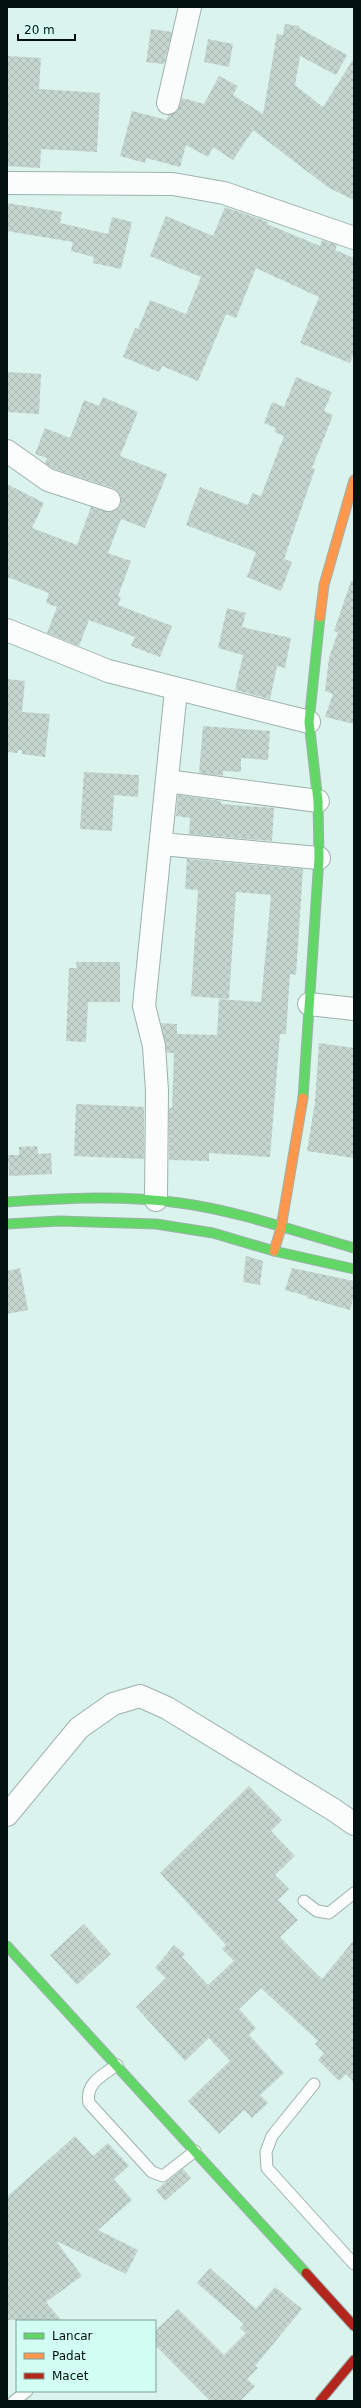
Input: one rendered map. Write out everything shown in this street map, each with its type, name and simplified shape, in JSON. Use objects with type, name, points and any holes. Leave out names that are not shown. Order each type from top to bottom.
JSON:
[{"type":"main road","points":[[274,1251],[281,1228],[303,1100],[319,858],[318,801],[309,722],[324,585],[353,484]]},
{"type":"main road","points":[[7,1202],[62,1199],[156,1200],[221,1211],[354,1248]]},
{"type":"main road","points":[[7,1224],[59,1221],[156,1224],[213,1233],[274,1251],[354,1270]]},
{"type":"main road","points":[[7,1946],[26,1969],[117,2064],[354,2326]]},
{"type":"main road","points":[[320,2401],[354,2360]]},
{"type":"street","points":[[168,103],[190,7]]},
{"type":"street","points":[[7,183],[173,184],[224,193],[354,238]]},
{"type":"street","points":[[7,451],[48,480],[109,500]]},
{"type":"street","points":[[7,630],[108,671],[176,690],[309,722]]},
{"type":"street","points":[[156,1200],[157,1091],[154,1046],[144,1006],[176,690]]},
{"type":"street","points":[[167,781],[318,801]]},
{"type":"street","points":[[161,844],[319,858]]},
{"type":"street","points":[[309,1004],[354,1009]]},
{"type":"street","points":[[7,1815],[79,1728],[113,1704],[140,1696],[167,1708],[334,1810],[354,1824]]},
{"type":"lane","points":[[304,1901],[317,1911],[329,1913],[354,1893]]},
{"type":"lane","points":[[117,2064],[90,2086],[88,2094],[89,2103],[152,2172],[157,2175],[163,2176],[195,2151]]},
{"type":"lane","points":[[314,2084],[272,2136],[266,2152],[267,2168],[354,2264]]},
{"type":"lane","points":[[14,2401],[26,2392]]},
{"type":"building","points":[[285,24],[299,26],[299,28],[347,55],[336,75],[300,56],[295,85],[323,107],[354,58],[354,200],[329,188],[253,130],[233,160],[213,147],[208,157],[186,145],[180,167],[146,158],[145,163],[120,156],[132,111],[167,120],[168,115],[177,111],[182,98],[204,104],[219,76],[238,86],[233,95],[263,114],[277,34],[283,35]]},
{"type":"building","points":[[151,29],[172,32],[164,64],[146,62]]},
{"type":"building","points":[[208,39],[233,44],[229,67],[204,62]]},
{"type":"building","points":[[7,56],[41,58],[39,89],[100,93],[97,152],[41,149],[40,168],[7,166]]},
{"type":"building","points":[[7,203],[62,212],[60,223],[108,234],[112,217],[132,222],[121,269],[93,263],[94,257],[71,251],[73,242],[7,231]]},
{"type":"building","points":[[225,207],[268,222],[267,224],[320,246],[322,240],[337,245],[335,250],[354,258],[354,353],[350,363],[300,343],[319,297],[256,268],[236,318],[226,314],[198,381],[162,366],[159,372],[123,357],[135,328],[138,329],[150,300],[186,314],[201,277],[150,256],[166,216],[213,236]]},
{"type":"building","points":[[7,372],[41,374],[39,414],[7,412]]},
{"type":"building","points":[[296,377],[332,392],[324,411],[333,415],[312,468],[315,469],[284,559],[292,562],[281,591],[247,577],[256,552],[186,525],[200,487],[248,505],[252,493],[261,496],[284,436],[274,432],[276,428],[264,423],[272,402],[284,407]]},
{"type":"building","points":[[103,397],[138,412],[120,456],[167,474],[145,528],[121,519],[108,553],[131,561],[118,596],[121,597],[118,605],[172,626],[160,657],[131,646],[135,637],[89,620],[79,646],[47,633],[57,607],[46,603],[49,593],[7,577],[7,484],[44,503],[32,528],[77,545],[91,507],[111,512],[121,504],[121,497],[113,488],[54,469],[45,463],[47,458],[35,454],[45,428],[70,438],[84,400],[99,406]]},
{"type":"building","points":[[351,581],[354,581],[354,724],[325,717],[333,694],[325,691],[329,658],[338,632],[334,631]]},
{"type":"building","points":[[227,608],[246,613],[242,627],[291,638],[285,668],[277,666],[270,699],[235,690],[243,655],[218,648]]},
{"type":"building","points":[[7,679],[25,681],[22,712],[50,714],[45,757],[22,754],[22,750],[18,750],[17,753],[7,752]]},
{"type":"building","points":[[203,726],[270,731],[268,760],[241,758],[241,772],[223,771],[223,776],[199,773]]},
{"type":"building","points":[[84,772],[139,775],[138,797],[114,795],[112,831],[80,829]]},
{"type":"building","points":[[178,795],[221,801],[221,804],[274,808],[272,841],[189,834],[190,818],[176,816]]},
{"type":"building","points":[[187,859],[303,869],[296,975],[290,974],[286,1034],[280,1034],[270,1157],[209,1153],[209,1161],[169,1160],[169,1108],[172,1108],[174,1053],[167,1053],[161,1023],[177,1024],[177,1034],[217,1035],[219,999],[261,1002],[271,895],[236,892],[229,999],[191,996],[198,890],[185,889]]},
{"type":"building","points":[[76,962],[120,962],[120,1002],[88,1002],[86,1042],[66,1041],[69,968],[77,968]]},
{"type":"building","points":[[319,1043],[354,1048],[354,1158],[307,1151],[315,1102]]},
{"type":"building","points":[[76,1104],[144,1107],[144,1159],[74,1156]]},
{"type":"building","points":[[37,1146],[38,1154],[51,1153],[52,1174],[9,1176],[8,1155],[19,1155],[19,1147]]},
{"type":"building","points":[[246,1256],[263,1261],[260,1285],[243,1282]]},
{"type":"building","points":[[20,1268],[28,1310],[7,1314],[7,1271]]},
{"type":"building","points":[[292,1268],[354,1281],[354,1295],[350,1310],[285,1290]]},
{"type":"building","points":[[249,1786],[282,1820],[271,1831],[295,1856],[275,1875],[289,1889],[278,1900],[298,1920],[280,1937],[322,1979],[354,1940],[354,2082],[346,2074],[339,2081],[318,2060],[324,2053],[315,2044],[318,2041],[261,1988],[239,2009],[256,2028],[249,2035],[284,2073],[260,2095],[268,2103],[252,2118],[244,2110],[219,2134],[188,2101],[230,2061],[209,2038],[185,2061],[136,2007],[166,1978],[155,1968],[174,1945],[185,1954],[182,1957],[208,1985],[234,1961],[222,1949],[226,1945],[160,1873]]},
{"type":"building","points":[[84,1924],[111,1954],[77,1985],[50,1955]]},
{"type":"building","points":[[75,2136],[93,2156],[108,2143],[129,2166],[114,2179],[132,2200],[98,2230],[138,2250],[126,2274],[56,2241],[82,2276],[46,2302],[61,2320],[7,2320],[7,2197]]},
{"type":"building","points":[[183,2169],[191,2178],[165,2201],[156,2190]]},
{"type":"building","points":[[210,2268],[256,2309],[275,2287],[302,2309],[255,2366],[258,2368],[247,2379],[255,2386],[240,2401],[210,2401],[156,2346],[156,2330],[178,2309],[224,2355],[246,2333],[240,2328],[244,2324],[197,2283]]},
{"type":"traffic: fast","points":[[303,1098],[319,858],[318,801],[309,722],[320,617]]},
{"type":"traffic: fast","points":[[7,1202],[72,1198],[159,1200],[224,1211],[268,1222],[354,1248]]},
{"type":"traffic: fast","points":[[7,1224],[59,1221],[156,1224],[213,1233],[274,1251],[354,1269]]},
{"type":"traffic: fast","points":[[7,1946],[306,2273]]},
{"type":"traffic: slow","points":[[320,617],[324,585],[354,480]]},
{"type":"traffic: slow","points":[[274,1251],[281,1228],[303,1098]]},
{"type":"traffic: jam","points":[[306,2273],[354,2326]]},
{"type":"traffic: jam","points":[[320,2401],[354,2360]]}]
